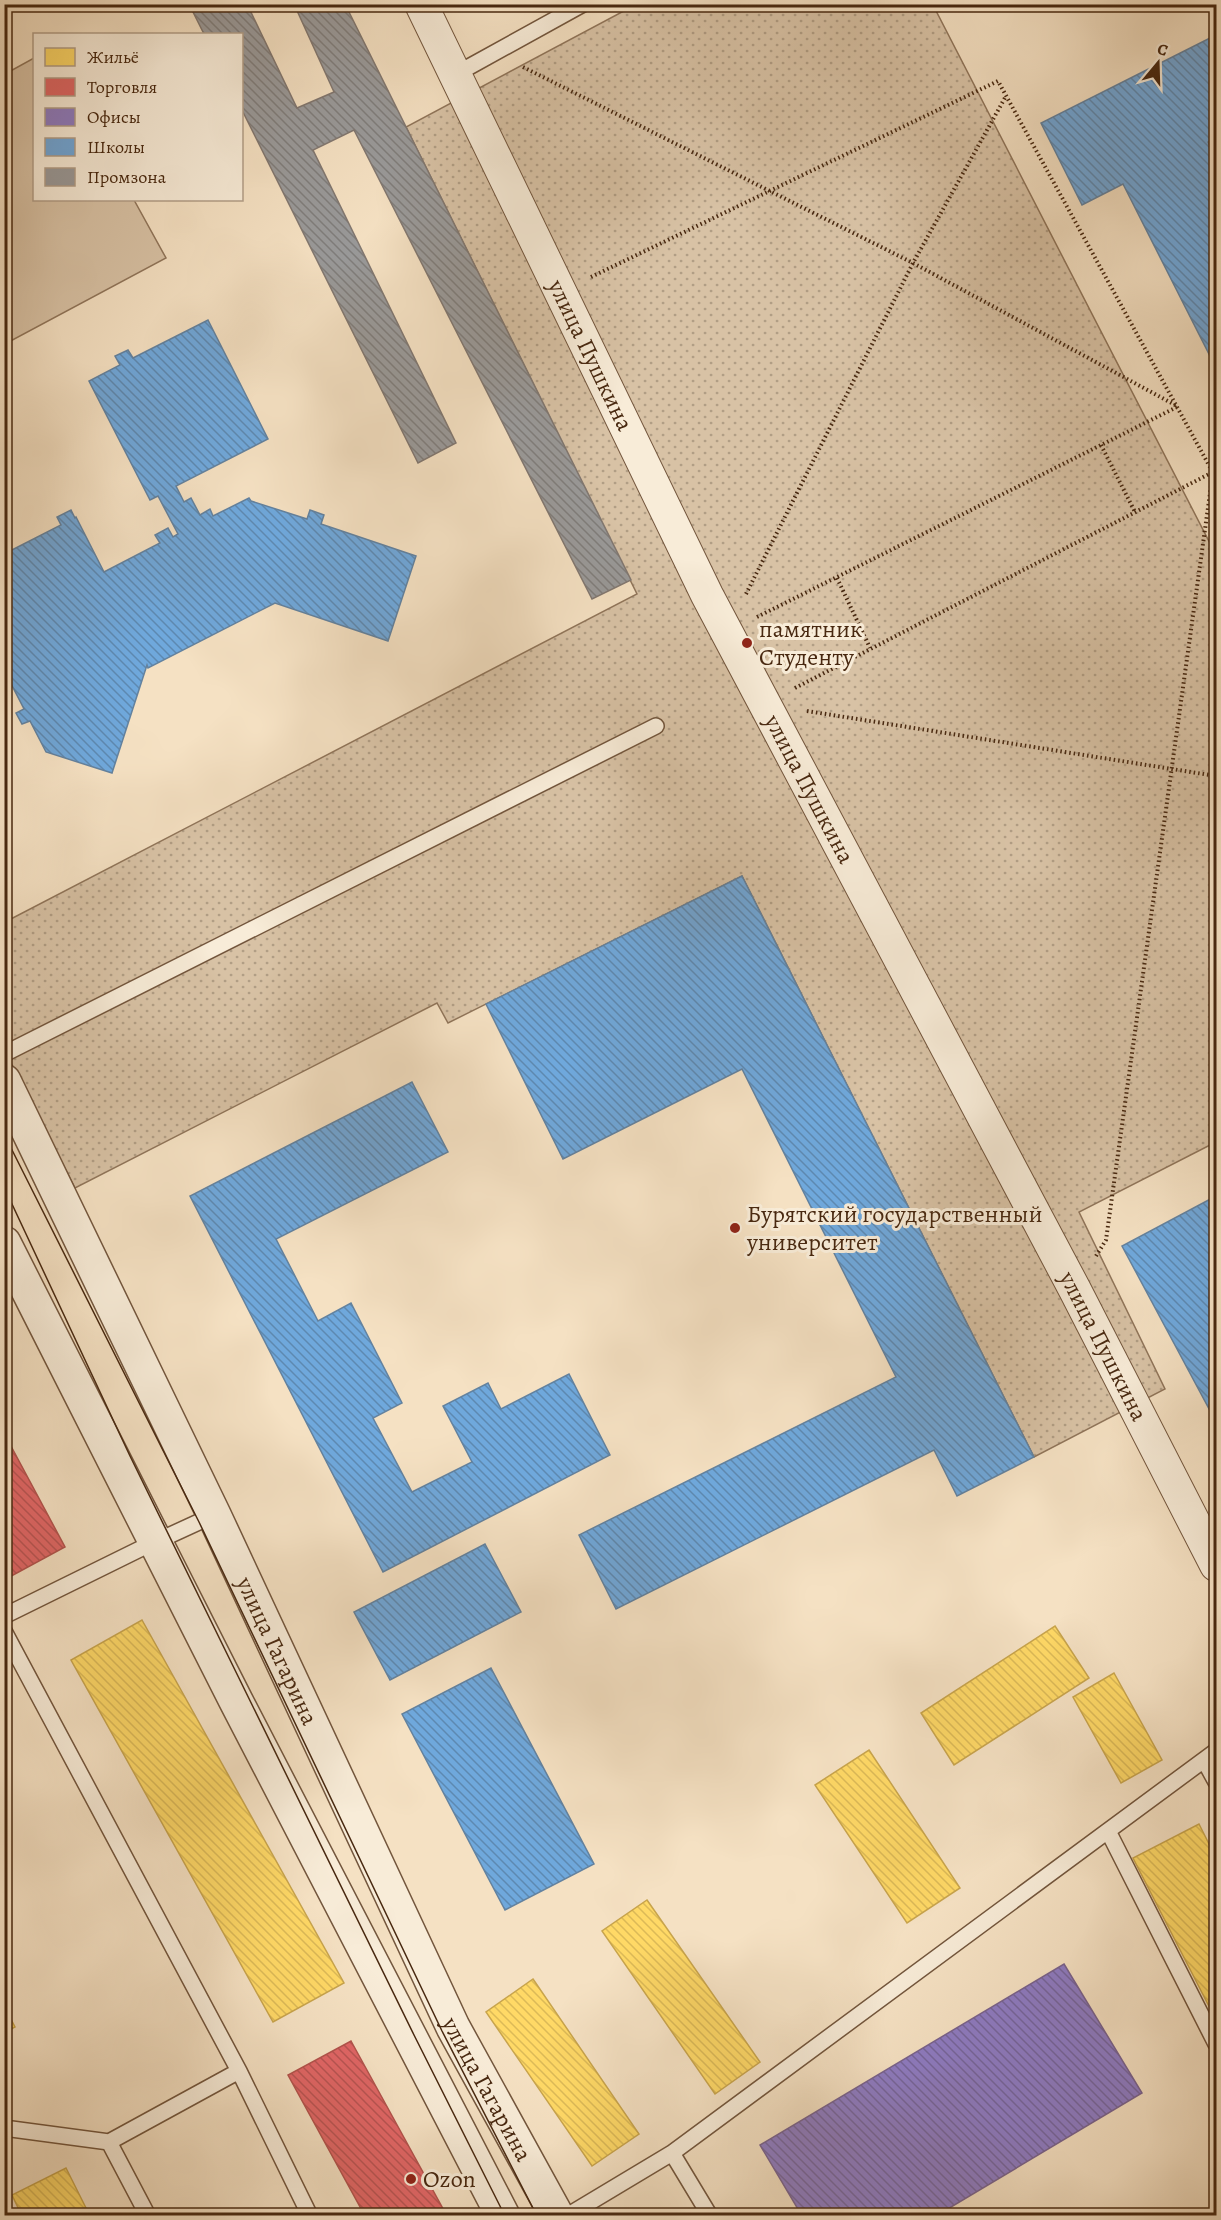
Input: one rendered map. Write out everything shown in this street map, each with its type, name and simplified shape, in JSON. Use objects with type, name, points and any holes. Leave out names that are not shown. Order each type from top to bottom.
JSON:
[{"type":"street","name":"улица Пушкина","points":[[421,4],[727,632],[1075,1290],[1216,1565]]},
{"type":"street","name":"улица Гагарина","points":[[4,1081],[214,1515],[453,2027],[557,2216]]},
{"type":"street","name":"улица Гагарина","points":[[4,1243],[155,1542],[503,2216]]},
{"type":"lane","points":[[467,68],[583,4]]},
{"type":"lane","points":[[4,1054],[656,726]]},
{"type":"lane","points":[[4,1616],[214,1515]]},
{"type":"lane","points":[[4,1631],[239,2072],[310,2216]]},
{"type":"lane","points":[[567,2216],[672,2153],[1210,1755],[1216,1782]]},
{"type":"lane","points":[[1108,1831],[1216,2044]]},
{"type":"lane","points":[[4,2128],[109,2142],[239,2072]]},
{"type":"lane","points":[[109,2142],[148,2216]]},
{"type":"lane","points":[[672,2153],[710,2216]]},
{"type":"path","points":[[520,66],[913,263],[1177,406]]},
{"type":"path","points":[[560,291],[998,81],[1216,478]]},
{"type":"path","points":[[727,632],[913,263],[1006,96]]},
{"type":"path","points":[[727,632],[1177,406]]},
{"type":"path","points":[[1101,445],[1135,512]]},
{"type":"path","points":[[765,704],[1213,472]]},
{"type":"path","points":[[1075,1290],[1106,1240],[1213,472]]},
{"type":"path","points":[[837,578],[870,648]]},
{"type":"path","points":[[765,704],[1216,776]]},
{"type":"shaded area","points":[[635,5],[933,5],[1216,555],[1216,1142],[1079,1212],[1165,1389],[1034,1457],[742,876],[448,1023],[437,1003],[75,1188],[5,1051],[5,922],[637,594],[406,127]]},
{"type":"shaded area","points":[[33,59],[33,201],[135,201],[166,258],[5,344],[5,74]]},
{"type":"building: Жильё","points":[[142,1620],[344,1983],[273,2022],[71,1660]]},
{"type":"building: Жильё","points":[[1055,1626],[1089,1678],[954,1765],[921,1713]]},
{"type":"building: Жильё","points":[[1114,1673],[1162,1760],[1121,1783],[1073,1697]]},
{"type":"building: Жильё","points":[[869,1750],[960,1888],[907,1923],[815,1785]]},
{"type":"building: Жильё","points":[[1199,1824],[1216,1858],[1216,2020],[1133,1858]]},
{"type":"building: Жильё","points":[[647,1900],[760,2062],[715,2094],[602,1931]]},
{"type":"building: Жильё","points":[[533,1979],[639,2134],[592,2166],[486,2012]]},
{"type":"building: Жильё","points":[[4,2006],[15,2027],[4,2033]]},
{"type":"building: Жильё","points":[[66,2168],[90,2216],[22,2216],[12,2195]]},
{"type":"building: Торговля","points":[[4,1433],[65,1547],[4,1580]]},
{"type":"building: Торговля","points":[[351,2041],[447,2216],[365,2216],[288,2075]]},
{"type":"building: Офисы","points":[[1064,1964],[1142,2093],[936,2216],[802,2216],[760,2145]]},
{"type":"building: Школы","points":[[1216,35],[1216,138],[1208,142],[1216,159],[1216,368],[1123,184],[1082,205],[1041,123]]},
{"type":"building: Школы","points":[[208,320],[268,439],[176,486],[184,502],[191,498],[200,515],[210,509],[213,516],[249,498],[251,501],[307,519],[310,510],[324,515],[321,524],[416,556],[388,641],[275,603],[148,668],[147,665],[112,773],[46,752],[30,721],[22,724],[16,713],[24,709],[4,670],[4,554],[61,525],[57,517],[71,510],[104,572],[160,543],[155,535],[168,528],[173,537],[178,534],[158,496],[150,500],[89,381],[120,365],[115,356],[128,350],[133,358]]},
{"type":"building: Школы","points":[[742,876],[1034,1457],[957,1496],[934,1450],[616,1609],[579,1535],[896,1377],[742,1069],[563,1159],[486,1004]]},
{"type":"building: Школы","points":[[412,1082],[448,1152],[276,1239],[318,1321],[351,1303],[402,1403],[373,1418],[412,1492],[472,1462],[443,1406],[488,1383],[501,1409],[569,1374],[610,1455],[383,1572],[190,1196]]},
{"type":"building: Школы","points":[[1216,1196],[1216,1422],[1122,1246]]},
{"type":"building: Школы","points":[[485,1544],[521,1612],[390,1680],[354,1612]]},
{"type":"building: Школы","points":[[491,1668],[594,1864],[505,1910],[402,1714]]},
{"type":"building: Промзона","points":[[189,4],[247,4],[297,108],[334,92],[294,4],[345,4],[631,580],[592,599],[354,130],[313,150],[456,443],[418,463],[243,112],[243,33],[204,33]]},
{"type":"tram line","points":[[4,1134],[199,1522],[442,2031],[537,2216]]},
{"type":"tram line","points":[[4,1187],[130,1456],[505,2216]]},
{"type":"place","name":"памятник Студенту","points":[[747,643]]},
{"type":"place","name":"Бурятский государственный университет","points":[[735,1228]]},
{"type":"place","name":"Ozon","points":[[411,2179]]}]
